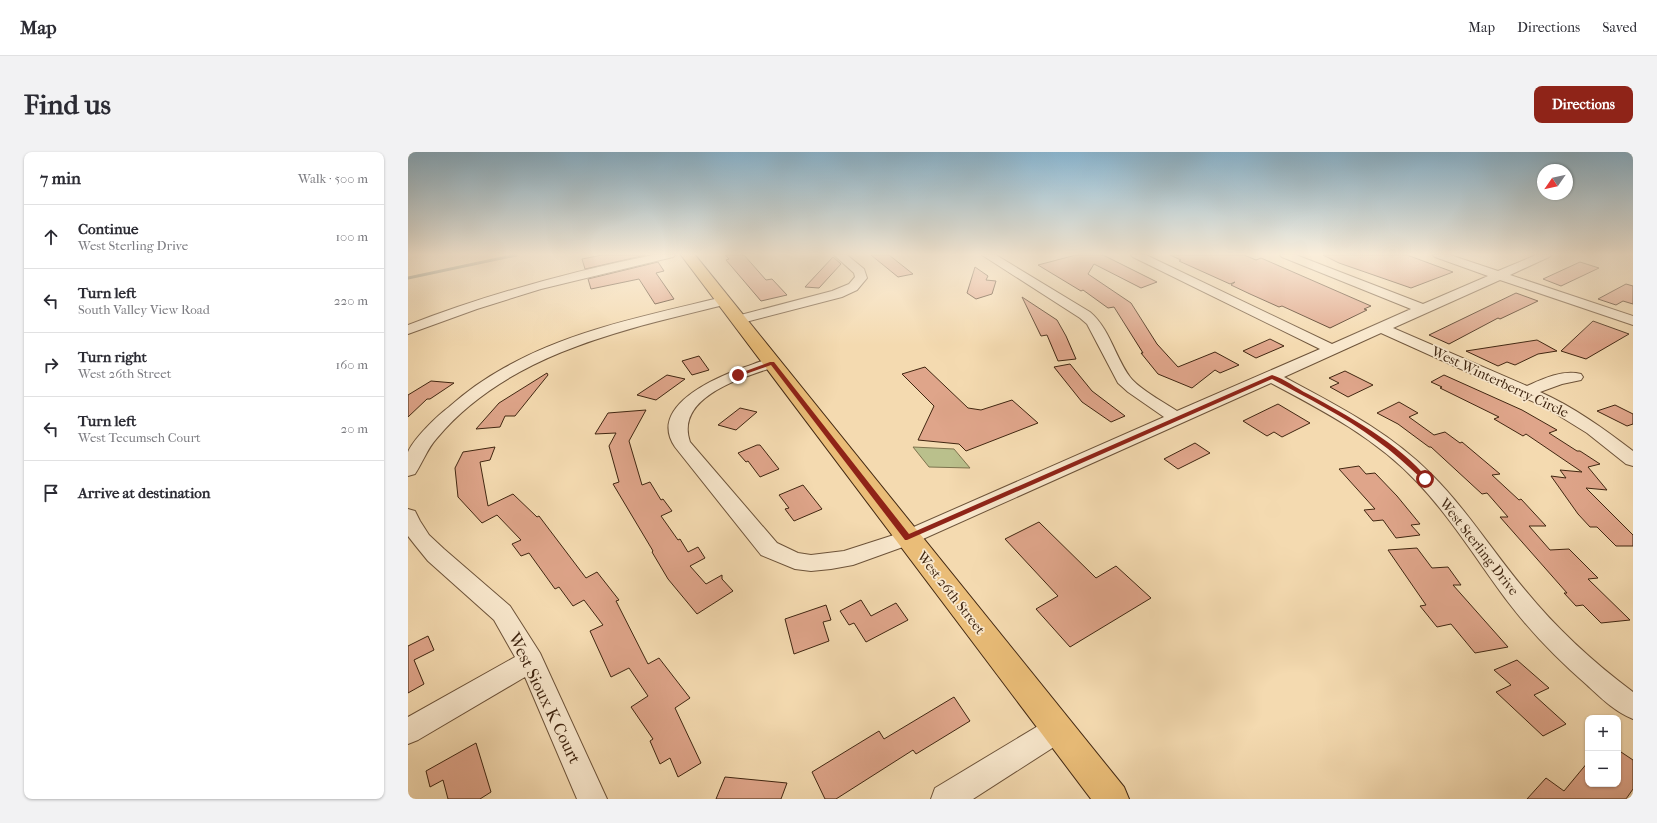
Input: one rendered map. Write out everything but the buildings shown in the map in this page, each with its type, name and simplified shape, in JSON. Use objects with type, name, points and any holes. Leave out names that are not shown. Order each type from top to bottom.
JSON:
[{"type":"main road","name":"West 26th Street","points":[[712,285],[907,538],[1112,799]]},
{"type":"street","points":[[408,330],[475,304],[536,285]]},
{"type":"street","points":[[408,470],[413,459],[436,428],[460,405],[510,371],[542,355],[604,331],[837,294],[855,285]]},
{"type":"street","points":[[1037,285],[1085,315],[1093,322],[1124,380],[1134,389],[1176,418]]},
{"type":"street","points":[[1200,285],[1332,349]]},
{"type":"street","points":[[1363,285],[1423,309]]},
{"type":"street","points":[[772,363],[719,382],[704,391],[687,406],[681,414],[678,424],[678,433],[681,443],[696,463],[769,549],[795,561],[811,563],[845,559],[907,538],[1476,285]]},
{"type":"street","points":[[1529,285],[1633,321]]},
{"type":"street","name":"West Winterberry Circle","points":[[1381,328],[1527,393],[1570,414],[1593,429],[1633,460]]},
{"type":"street","name":"West Sterling Drive","points":[[1272,377],[1334,410],[1377,438],[1402,457],[1445,501],[1530,613],[1598,679],[1633,707]]},
{"type":"street","points":[[1527,393],[1545,383],[1563,378],[1575,377]]},
{"type":"street","name":"West Sioux K Court","points":[[408,516],[410,523],[422,540],[436,555],[502,613],[531,661],[592,799]]},
{"type":"street","points":[[408,731],[531,661]]},
{"type":"street","points":[[946,799],[1058,729]]},
{"type":"green space","points":[[913,447],[954,449],[970,468],[929,467]]},
{"type":"route","points":[[738,375],[772,363],[907,538],[1176,418],[1272,377],[1334,410],[1377,438],[1402,457],[1425,479]]}]
